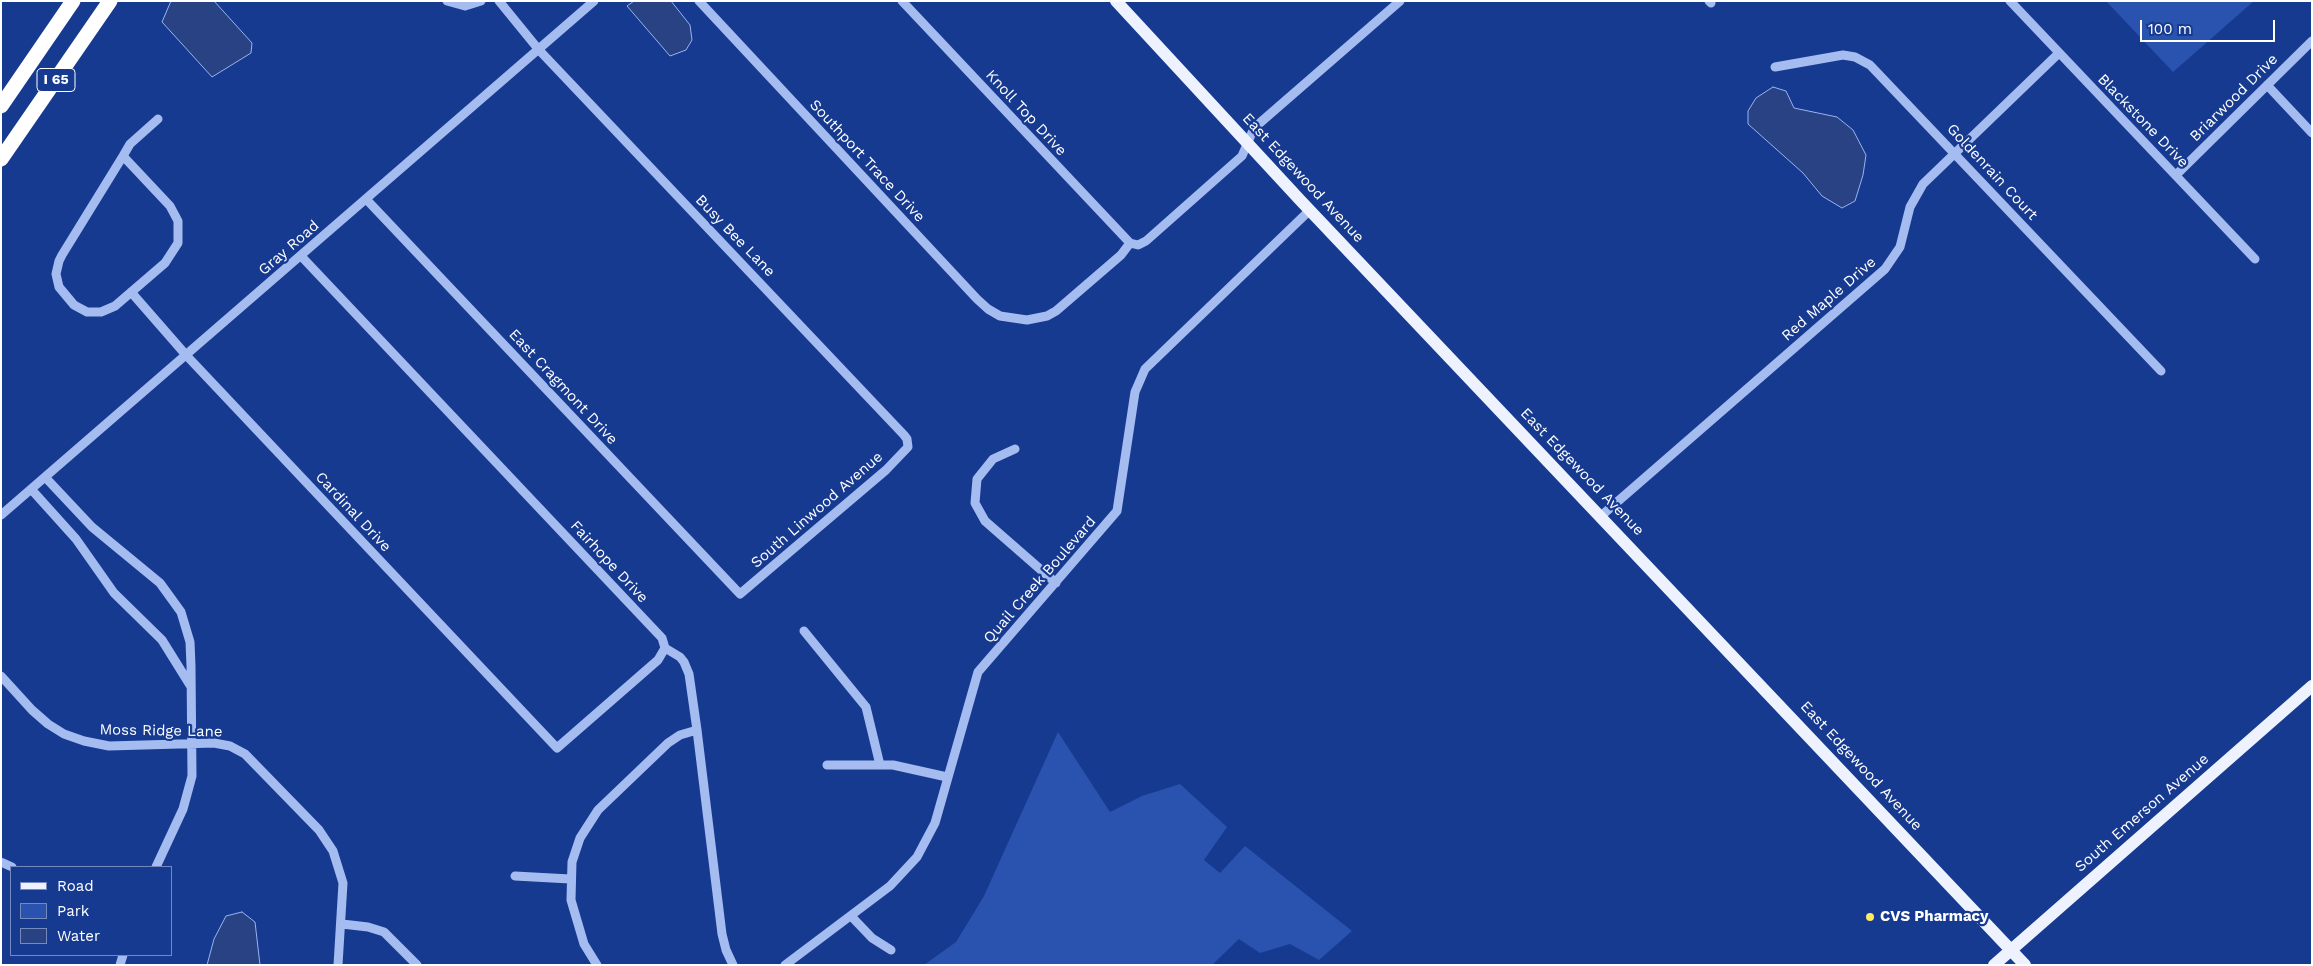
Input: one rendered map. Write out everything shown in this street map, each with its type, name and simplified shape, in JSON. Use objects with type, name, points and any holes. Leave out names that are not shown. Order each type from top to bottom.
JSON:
[{"type":"highway","name":"I 65","points":[[1,106],[73,1]]},
{"type":"highway","name":"I 65","points":[[1,159],[110,1]]},
{"type":"main road","name":"East Edgewood Avenue","points":[[1116,1],[1310,210],[2025,965]]},
{"type":"main road","name":"South Emerson Avenue","points":[[1994,965],[2312,686]]},
{"type":"street","points":[[447,1],[460,6],[473,5],[481,1]]},
{"type":"street","name":"Busy Bee Lane","points":[[499,1],[539,50],[904,435],[908,443]]},
{"type":"street","name":"Gray Road","points":[[1,515],[594,1]]},
{"type":"street","name":"Southport Trace Drive","points":[[699,1],[982,304],[1000,316],[1027,320],[1047,316],[1064,306],[1121,255],[1130,243]]},
{"type":"street","name":"Knoll Top Drive","points":[[902,1],[1130,243]]},
{"type":"street","points":[[1130,243],[1138,244],[1146,241],[1242,156],[1254,128],[1400,1]]},
{"type":"street","name":"Blackstone Drive","points":[[2010,1],[2255,259]]},
{"type":"street","name":"Briarwood Drive","points":[[2176,175],[2312,41]]},
{"type":"street","name":"Red Maple Drive","points":[[1601,516],[1885,269],[1900,247],[1907,215],[1918,191],[1955,152],[2059,53]]},
{"type":"street","name":"Goldenrain Court","points":[[1775,67],[1843,55],[1855,57],[1877,70],[2161,371]]},
{"type":"street","points":[[2267,85],[2312,133]]},
{"type":"street","points":[[123,156],[170,206],[178,221],[178,243],[171,256],[108,310],[94,313],[86,312],[74,305],[63,293],[56,274],[62,255],[123,156],[134,140],[158,119]]},
{"type":"street","name":"East Cragmont Drive","points":[[366,199],[740,594]]},
{"type":"street","name":"Quail Creek Boulevard","points":[[785,965],[894,883],[917,857],[934,824],[978,672],[1117,511],[1135,392],[1145,368],[1310,210]]},
{"type":"street","name":"Fairhope Drive","points":[[301,256],[662,638],[665,648],[680,657],[687,668],[697,730],[722,934],[726,950],[733,965]]},
{"type":"street","name":"Cardinal Drive","points":[[131,292],[186,355],[557,748],[658,660],[665,648]]},
{"type":"street","name":"South Linwood Avenue","points":[[740,594],[886,470],[905,451],[908,443]]},
{"type":"street","points":[[1015,449],[993,459],[977,479],[975,503],[985,521],[1056,583]]},
{"type":"street","points":[[45,477],[92,527],[160,583],[169,593],[181,612],[190,642],[192,776],[184,807],[156,866]]},
{"type":"street","points":[[31,490],[76,539],[114,593],[162,640],[190,685]]},
{"type":"street","points":[[804,631],[866,707],[880,765]]},
{"type":"street","name":"Moss Ridge Lane","points":[[1,676],[32,710],[48,724],[64,734],[84,741],[109,746],[222,744],[246,754],[325,836],[340,866],[343,883],[338,965]]},
{"type":"street","points":[[597,965],[584,944],[571,900],[570,879],[576,846],[598,810],[668,743],[683,734],[697,730]]},
{"type":"street","points":[[827,765],[903,766],[947,777]]},
{"type":"street","points":[[515,876],[570,879]]},
{"type":"street","points":[[850,916],[867,934],[891,950]]},
{"type":"street","points":[[342,924],[368,926],[384,932],[417,965]]},
{"type":"green space","points":[[2106,1],[2254,1],[2173,72]]},
{"type":"green space","points":[[1058,732],[1110,812],[1142,796],[1180,784],[1227,827],[1204,860],[1220,873],[1245,846],[1352,931],[1319,960],[1290,944],[1260,953],[1239,939],[1212,965],[924,965],[956,942],[984,896]]},
{"type":"water","points":[[171,1],[214,1],[252,43],[251,53],[212,77],[162,22]]},
{"type":"water","points":[[634,1],[671,1],[690,25],[692,40],[686,50],[670,56],[627,6]]},
{"type":"water","points":[[1773,87],[1786,91],[1794,108],[1837,117],[1853,130],[1866,155],[1863,175],[1855,201],[1842,208],[1822,196],[1803,173],[1748,124],[1748,111],[1756,98]]},
{"type":"water","points":[[242,912],[255,922],[260,965],[207,965],[214,939],[226,916]]},
{"type":"place","name":"CVS Pharmacy","points":[[1870,917]]}]
